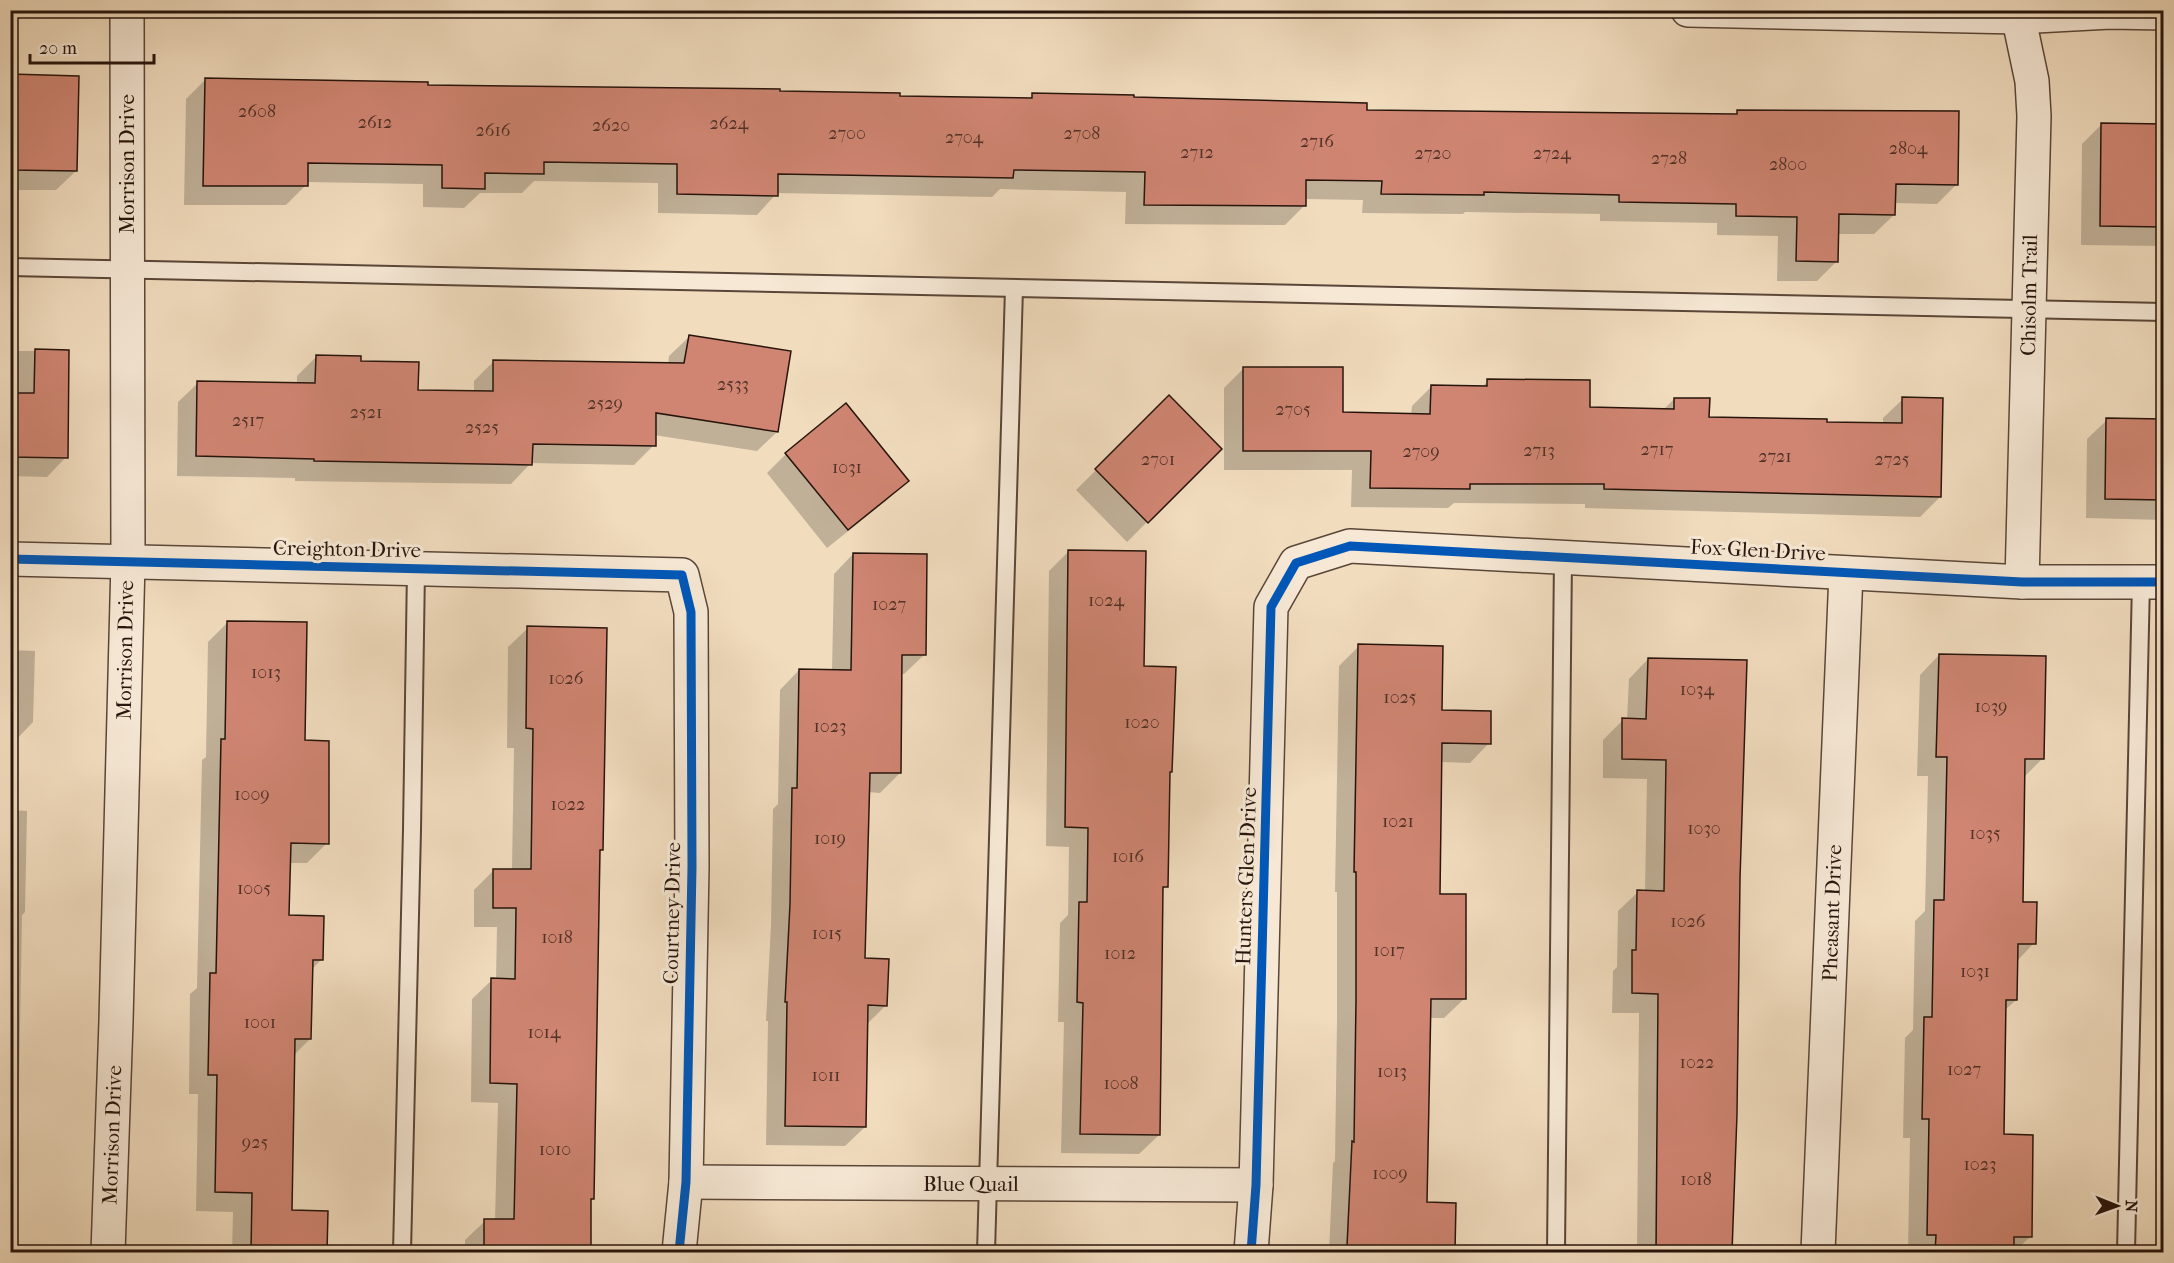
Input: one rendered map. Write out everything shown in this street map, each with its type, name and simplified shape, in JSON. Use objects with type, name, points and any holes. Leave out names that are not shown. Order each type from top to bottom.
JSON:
[{"type":"street","name":"Morrison Drive","points":[[108,1252],[128,562],[127,10]]},
{"type":"street","points":[[1688,10],[2018,14],[2163,13]]},
{"type":"street","name":"Chisolm Trail","points":[[2018,14],[2032,81],[2034,116],[2022,582]]},
{"type":"street","name":"Fox Glen Drive","points":[[1350,546],[2022,582],[2152,582]]},
{"type":"street","name":"Hunters Glen Drive","points":[[1251,1252],[1256,1185],[1271,607],[1296,563],[1350,546]]},
{"type":"street","name":"Creighton Drive","points":[[10,559],[682,575]]},
{"type":"street","name":"Pheasant Drive","points":[[1818,1252],[1846,573]]},
{"type":"street","name":"Courtney Drive","points":[[679,1252],[686,1182],[692,867],[691,612],[682,575]]},
{"type":"street","name":"Blue Quail","points":[[686,1182],[1256,1185]]},
{"type":"lane","points":[[10,267],[2163,312]]},
{"type":"lane","points":[[986,1252],[1014,288]]},
{"type":"lane","points":[[1556,1252],[1563,557]]},
{"type":"lane","points":[[402,1252],[412,854],[416,569]]},
{"type":"lane","points":[[2126,1252],[2152,582]]},
{"type":"building","points":[[10,74],[79,76],[77,171],[10,170]]},
{"type":"building","points":[[205,78],[428,82],[428,85],[780,89],[780,91],[900,93],[900,96],[1032,98],[1032,93],[1134,95],[1134,97],[1367,103],[1367,110],[1737,114],[1737,110],[1959,111],[1958,185],[1896,184],[1895,215],[1839,214],[1838,262],[1796,261],[1797,217],[1736,216],[1736,204],[1619,202],[1619,195],[1484,192],[1484,195],[1381,194],[1382,181],[1306,180],[1306,206],[1144,205],[1145,172],[1014,170],[1013,178],[778,174],[778,196],[677,194],[677,164],[544,162],[544,174],[485,173],[485,189],[442,188],[442,165],[308,163],[308,186],[203,186]]},
{"type":"building","points":[[2101,123],[2163,124],[2163,227],[2100,226]]},
{"type":"building","points":[[689,335],[791,351],[778,432],[656,413],[656,446],[533,444],[532,465],[314,461],[314,459],[196,456],[197,381],[315,383],[316,355],[361,356],[361,361],[419,362],[418,390],[493,391],[493,360],[684,363]]},
{"type":"building","points":[[35,349],[69,350],[68,458],[10,457],[10,393],[34,393]]},
{"type":"building","points":[[1243,367],[1343,367],[1343,412],[1430,414],[1431,385],[1487,386],[1487,379],[1590,380],[1590,407],[1674,409],[1674,398],[1710,398],[1709,417],[1827,419],[1827,422],[1902,423],[1902,397],[1943,398],[1941,497],[1604,489],[1604,484],[1470,484],[1470,489],[1370,488],[1371,451],[1243,451]]},
{"type":"building","points":[[1169,395],[1222,449],[1148,523],[1095,469]]},
{"type":"building","points":[[846,403],[909,481],[848,530],[785,453]]},
{"type":"building","points":[[2106,418],[2163,419],[2163,500],[2105,499]]},
{"type":"building","points":[[1068,550],[1146,551],[1144,666],[1176,667],[1172,772],[1170,772],[1168,887],[1163,887],[1160,1135],[1080,1134],[1083,1003],[1077,1002],[1079,902],[1087,902],[1088,828],[1065,827]]},
{"type":"building","points":[[853,553],[927,554],[926,655],[902,655],[901,773],[870,773],[865,958],[889,959],[887,1006],[868,1005],[866,1127],[785,1126],[787,1002],[785,1002],[792,788],[797,788],[799,669],[851,670]]},
{"type":"building","points":[[227,621],[307,622],[305,740],[329,741],[329,844],[291,843],[289,915],[324,916],[323,960],[313,960],[311,1039],[295,1039],[292,1210],[328,1211],[327,1252],[251,1252],[252,1193],[215,1192],[217,1075],[208,1075],[210,973],[216,973],[221,739],[225,739]]},
{"type":"building","points":[[527,626],[607,628],[591,1252],[484,1252],[484,1219],[514,1219],[517,1084],[490,1083],[491,978],[515,979],[516,908],[493,908],[493,869],[531,869],[533,729],[526,728]]},
{"type":"building","points":[[1358,644],[1443,646],[1442,710],[1491,711],[1491,744],[1442,743],[1440,894],[1466,894],[1466,999],[1431,999],[1427,1202],[1456,1203],[1455,1251],[1347,1246],[1352,1141],[1354,1142],[1356,872],[1354,872]]},
{"type":"building","points":[[1939,654],[2046,656],[2044,759],[2025,759],[2023,902],[2037,902],[2036,944],[2018,944],[2017,1000],[2006,1000],[2004,1134],[2033,1135],[2032,1237],[2014,1237],[2014,1252],[1935,1252],[1936,1235],[1927,1235],[1929,1119],[1922,1119],[1924,1017],[1932,1017],[1934,900],[1944,900],[1947,757],[1936,757]]},
{"type":"building","points":[[1648,658],[1747,660],[1732,1252],[1656,1252],[1658,994],[1632,993],[1632,950],[1636,950],[1637,890],[1664,891],[1666,760],[1622,759],[1622,718],[1646,719]]},
{"type":"cycle path","points":[[1251,1252],[1256,1185],[1271,607],[1296,563],[1350,546],[2022,582],[2164,582]]},
{"type":"cycle path","points":[[10,559],[682,575],[691,612],[692,867],[686,1182],[679,1252]]}]
